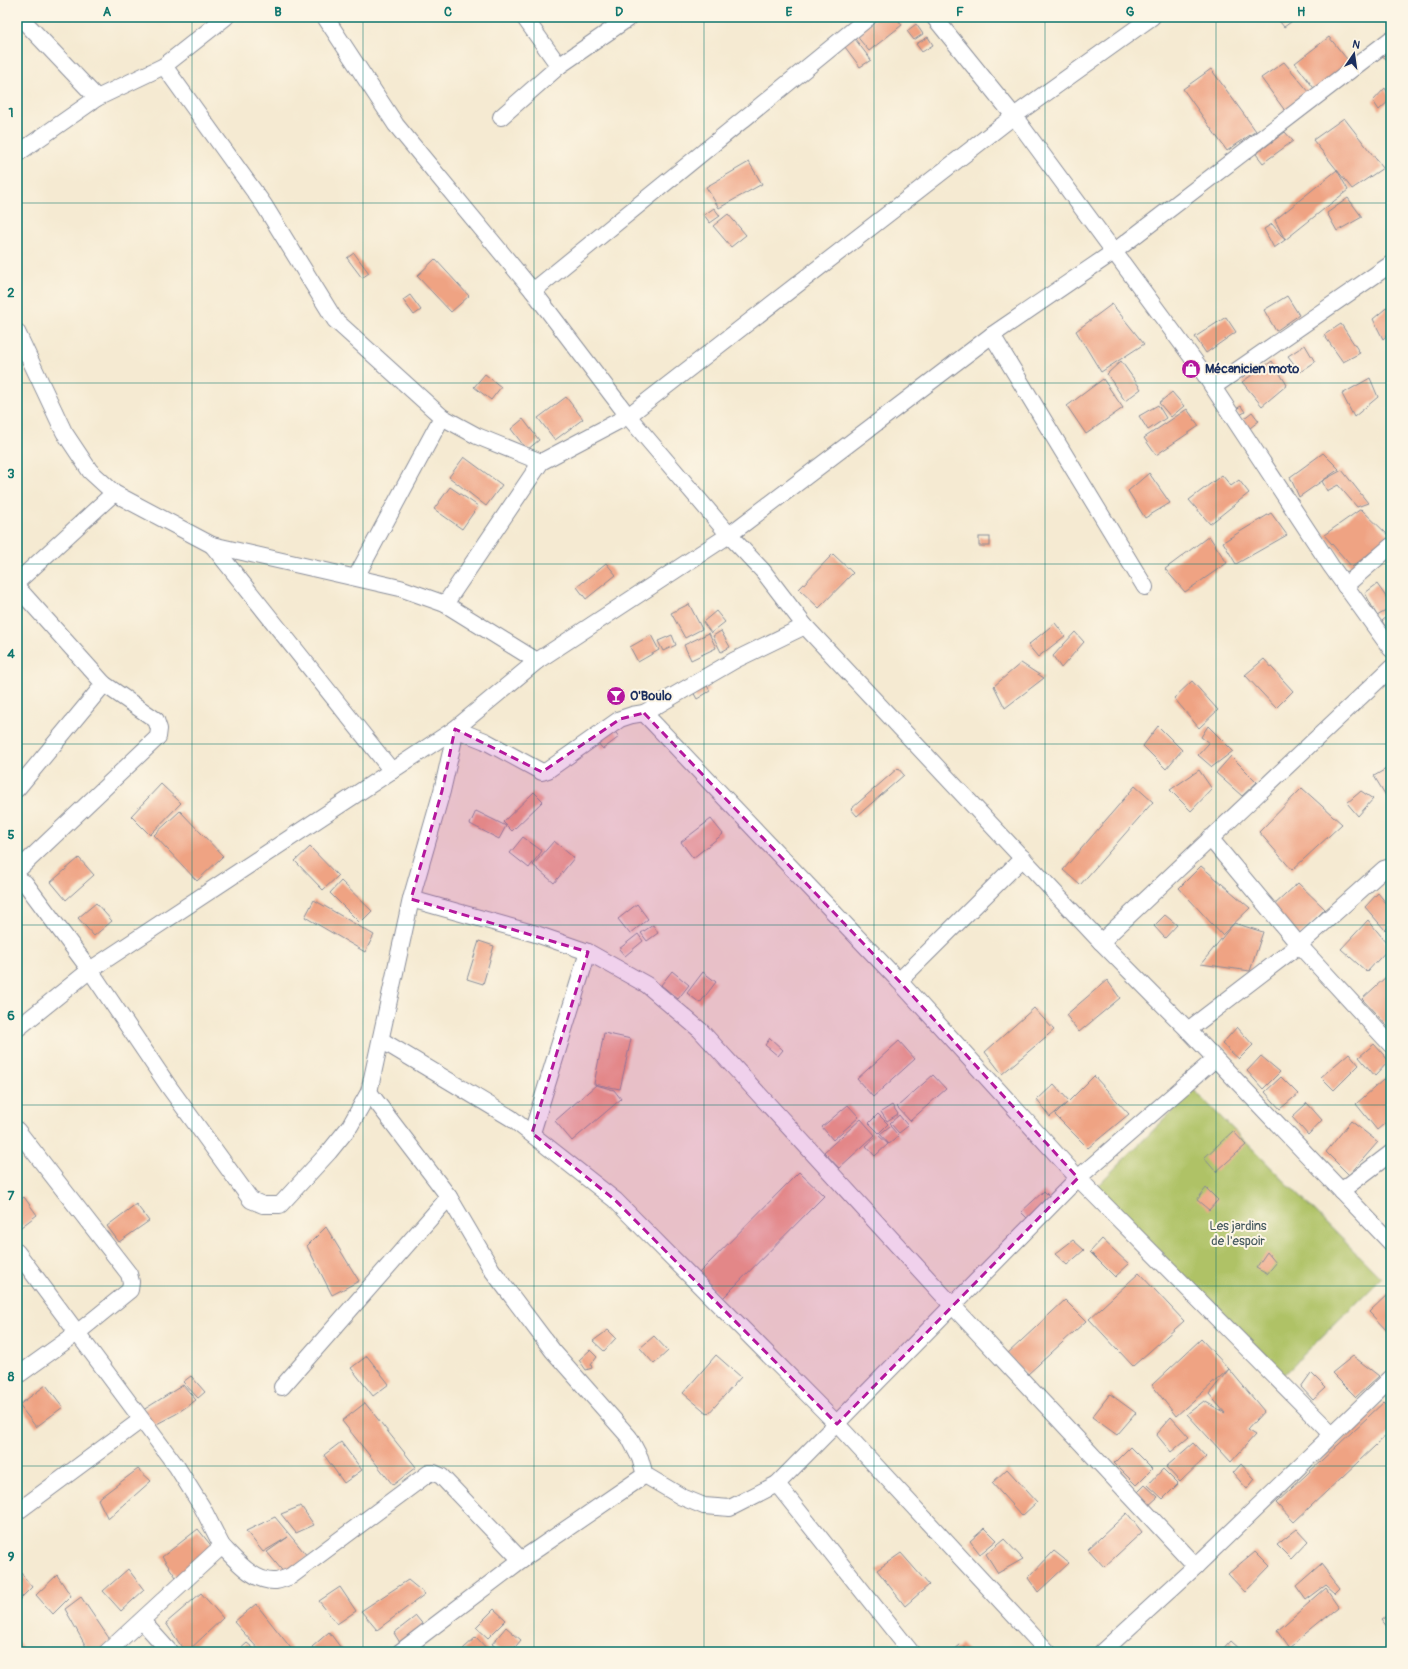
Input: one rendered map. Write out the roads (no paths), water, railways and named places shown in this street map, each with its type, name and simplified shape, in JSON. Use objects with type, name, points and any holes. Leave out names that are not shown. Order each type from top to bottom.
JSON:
[{"type":"street","points":[[20,17],[97,98]]},
{"type":"street","points":[[325,17],[396,125],[533,291],[628,416],[729,535],[763,571],[805,626],[1101,942],[1188,1030],[1391,1243]]},
{"type":"street","points":[[524,17],[559,66]]},
{"type":"street","points":[[501,117],[559,66],[630,17]]},
{"type":"street","points":[[533,291],[869,17]]},
{"type":"street","points":[[934,17],[1014,116],[1115,251],[1213,387],[1345,586],[1391,650]]},
{"type":"street","points":[[445,604],[540,462],[628,416],[1014,116],[1152,17]]},
{"type":"street","points":[[17,154],[97,98],[164,66],[222,18]]},
{"type":"street","points":[[17,1029],[90,970],[455,729],[537,661],[729,535],[992,335],[1115,251],[1391,39]]},
{"type":"street","points":[[164,66],[264,205],[335,320],[442,417],[477,436],[540,462]]},
{"type":"street","points":[[1213,387],[1391,264]]},
{"type":"street","points":[[17,332],[64,432],[90,471],[114,493],[212,545],[400,588],[445,604],[537,661]]},
{"type":"street","points":[[992,335],[1145,587]]},
{"type":"street","points":[[356,577],[442,417]]},
{"type":"street","points":[[17,582],[114,493]]},
{"type":"street","points":[[212,545],[392,771]]},
{"type":"street","points":[[1345,586],[1391,546]]},
{"type":"street","points":[[17,587],[104,684],[156,720],[159,729],[158,737],[17,870]]},
{"type":"street","points":[[455,729],[485,741],[542,772],[548,770],[620,719],[632,714],[644,713],[735,660],[805,626]]},
{"type":"street","points":[[1101,942],[1391,668]]},
{"type":"street","points":[[17,789],[104,684]]},
{"type":"street","points":[[644,713],[899,981],[1078,1178],[1332,1434]]},
{"type":"street","points":[[17,879],[25,884],[90,970],[168,1087],[251,1200],[263,1205],[280,1205],[329,1152],[350,1126],[369,1092],[382,1040],[411,899],[442,791],[455,729]]},
{"type":"street","points":[[1210,838],[1300,945],[1391,1045]]},
{"type":"street","points":[[899,981],[1023,858]]},
{"type":"street","points":[[1188,1030],[1300,945],[1384,869],[1391,867]]},
{"type":"street","points":[[411,899],[536,934],[588,952],[647,984],[700,1030],[952,1305],[1196,1566]]},
{"type":"street","points":[[532,1133],[588,952]]},
{"type":"street","points":[[382,1040],[511,1118],[532,1133],[615,1200],[837,1424],[1048,1652]]},
{"type":"street","points":[[369,1092],[449,1197],[492,1270],[553,1350],[629,1437],[640,1458],[645,1475],[682,1497],[704,1506],[730,1508],[777,1484],[1078,1178],[1215,1059]]},
{"type":"street","points":[[17,1130],[128,1274],[131,1282],[130,1290],[77,1334],[17,1376]]},
{"type":"street","points":[[1341,1191],[1391,1153]]},
{"type":"street","points":[[282,1388],[449,1197]]},
{"type":"street","points":[[17,1252],[177,1467],[202,1507],[222,1546],[247,1571],[266,1580],[276,1581],[291,1576],[429,1473],[434,1473],[441,1476],[521,1560]]},
{"type":"street","points":[[1102,1652],[1196,1566],[1391,1378]]},
{"type":"street","points":[[17,1512],[141,1420]]},
{"type":"street","points":[[400,1652],[521,1560],[645,1475]]},
{"type":"street","points":[[777,1484],[911,1652]]},
{"type":"street","points":[[108,1652],[222,1546]]},
{"type":"street","points":[[142,1621],[170,1652]]},
{"type":"place","name":"Mécanicien moto","points":[[1191,369]]},
{"type":"place","name":"O'Boulo","points":[[616,696]]},
{"type":"park label","name":"Les jardins de l'espoir","points":[[1238,1234]]}]
